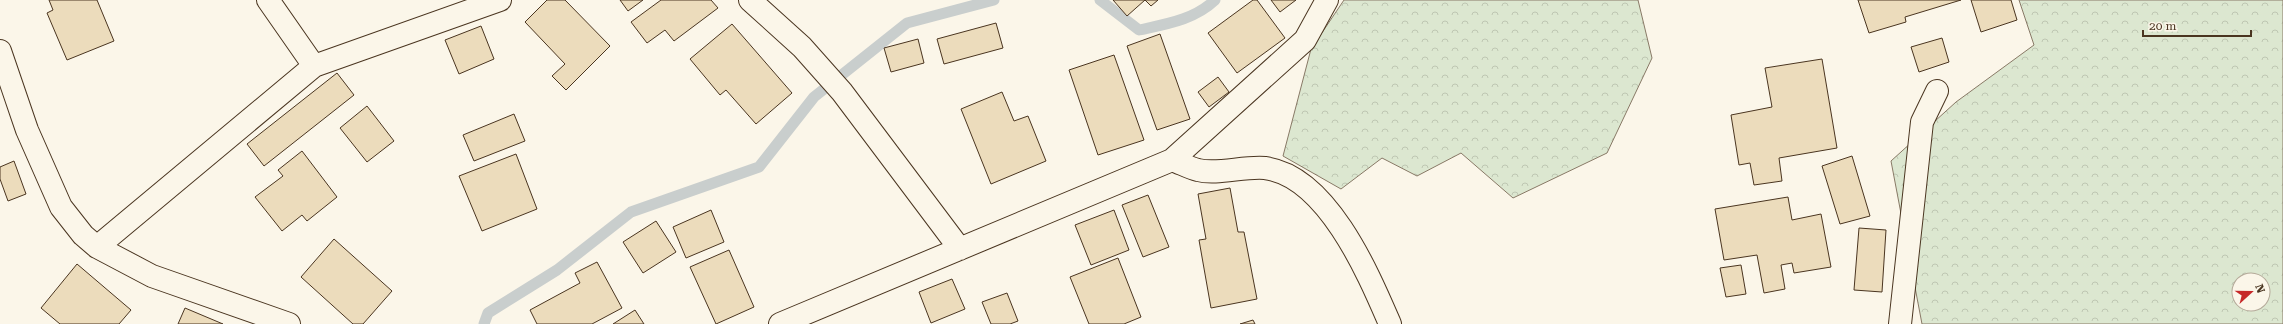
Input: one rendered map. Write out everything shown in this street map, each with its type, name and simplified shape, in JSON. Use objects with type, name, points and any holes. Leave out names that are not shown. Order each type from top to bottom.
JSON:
[{"type":"street","points":[[268,0],[314,66]]},
{"type":"street","points":[[97,247],[314,66],[500,0]]},
{"type":"street","points":[[750,0],[802,47],[842,92],[960,249]]},
{"type":"street","points":[[780,324],[1172,160],[1305,40],[1327,0]]},
{"type":"street","points":[[0,51],[27,130],[61,207],[82,235],[97,247],[152,276],[289,324]]},
{"type":"street","points":[[1900,324],[1922,122],[1937,91]]},
{"type":"street","points":[[1172,160],[1199,170],[1266,168],[1300,181],[1328,208],[1373,284],[1390,324]]},
{"type":"green space","points":[[1344,0],[1638,0],[1652,58],[1607,153],[1513,198],[1461,153],[1417,176],[1382,158],[1341,189],[1283,156],[1311,49]]},
{"type":"green space","points":[[2019,0],[2283,0],[2283,324],[1922,324],[1891,161],[1956,102],[2034,45]]},
{"type":"building","points":[[49,0],[97,0],[114,41],[67,60],[47,13],[53,10]]},
{"type":"building","points":[[547,0],[565,0],[610,46],[566,90],[552,76],[565,64],[525,22]]},
{"type":"building","points":[[620,0],[643,0],[628,11]]},
{"type":"building","points":[[661,0],[711,0],[718,8],[674,41],[665,30],[647,43],[631,22]]},
{"type":"building","points":[[1113,0],[1145,0],[1127,16]]},
{"type":"building","points":[[1145,0],[1158,0],[1151,6]]},
{"type":"building","points":[[1253,0],[1257,0],[1285,38],[1237,73],[1208,33]]},
{"type":"building","points":[[1271,0],[1296,0],[1280,12]]},
{"type":"building","points":[[1858,0],[1961,0],[1905,17],[1906,22],[1869,33]]},
{"type":"building","points":[[1971,0],[2011,0],[2017,20],[1981,32]]},
{"type":"building","points":[[996,23],[1003,48],[944,64],[937,39]]},
{"type":"building","points":[[732,24],[792,93],[756,124],[726,90],[720,95],[690,59]]},
{"type":"building","points":[[481,26],[494,59],[459,74],[445,40]]},
{"type":"building","points":[[1160,34],[1190,119],[1157,130],[1127,46]]},
{"type":"building","points":[[1942,38],[1949,62],[1919,72],[1911,47]]},
{"type":"building","points":[[918,39],[924,63],[891,72],[884,48]]},
{"type":"building","points":[[1114,55],[1144,140],[1098,155],[1069,70]]},
{"type":"building","points":[[1822,59],[1837,148],[1779,158],[1782,181],[1754,185],[1750,163],[1739,165],[1731,115],[1772,107],[1765,68]]},
{"type":"building","points":[[337,73],[354,95],[264,166],[247,144]]},
{"type":"building","points":[[1218,77],[1229,92],[1209,107],[1198,92]]},
{"type":"building","points":[[1002,92],[1014,121],[1028,116],[1046,161],[991,184],[961,109]]},
{"type":"building","points":[[367,106],[394,141],[367,162],[340,128]]},
{"type":"building","points":[[514,114],[525,141],[474,161],[463,135]]},
{"type":"building","points":[[302,151],[337,197],[307,221],[302,215],[282,231],[255,197],[283,176],[278,170]]},
{"type":"building","points":[[516,154],[537,209],[482,231],[459,176]]},
{"type":"building","points":[[1852,156],[1870,216],[1840,224],[1822,166]]},
{"type":"building","points":[[14,161],[26,194],[8,201],[0,179],[0,167]]},
{"type":"building","points":[[1230,188],[1238,232],[1244,232],[1257,299],[1211,308],[1199,240],[1206,239],[1198,194]]},
{"type":"building","points":[[1148,195],[1169,247],[1143,257],[1122,205]]},
{"type":"building","points":[[1788,197],[1792,220],[1821,214],[1831,267],[1794,273],[1792,263],[1781,265],[1785,289],[1764,293],[1757,255],[1724,260],[1715,209]]},
{"type":"building","points":[[711,210],[724,242],[686,258],[673,227]]},
{"type":"building","points":[[1114,210],[1129,250],[1091,265],[1075,225]]},
{"type":"building","points":[[656,221],[676,252],[643,273],[623,242]]},
{"type":"building","points":[[1859,228],[1886,230],[1882,292],[1854,290]]},
{"type":"building","points":[[334,239],[392,291],[363,324],[353,324],[301,277]]},
{"type":"building","points":[[729,250],[754,307],[716,324],[690,267]]},
{"type":"building","points":[[1118,258],[1141,317],[1124,324],[1089,324],[1070,277]]},
{"type":"building","points":[[597,262],[622,308],[592,324],[537,324],[530,310],[580,283],[575,273]]},
{"type":"building","points":[[77,264],[131,310],[119,324],[60,324],[41,308]]},
{"type":"building","points":[[1741,265],[1746,294],[1726,297],[1720,268]]},
{"type":"building","points":[[952,279],[965,309],[931,323],[919,292]]},
{"type":"building","points":[[1007,293],[1018,321],[1010,324],[991,324],[982,302]]},
{"type":"building","points":[[185,308],[223,324],[178,324]]},
{"type":"building","points":[[635,310],[644,324],[613,324]]},
{"type":"building","points":[[1253,320],[1255,324],[1240,324]]},
{"type":"waterway","points":[[484,324],[488,313],[557,270],[631,212],[759,167],[814,97],[907,23],[994,0]]},
{"type":"waterway","points":[[1100,0],[1139,30],[1189,17],[1207,7],[1215,0]]}]
